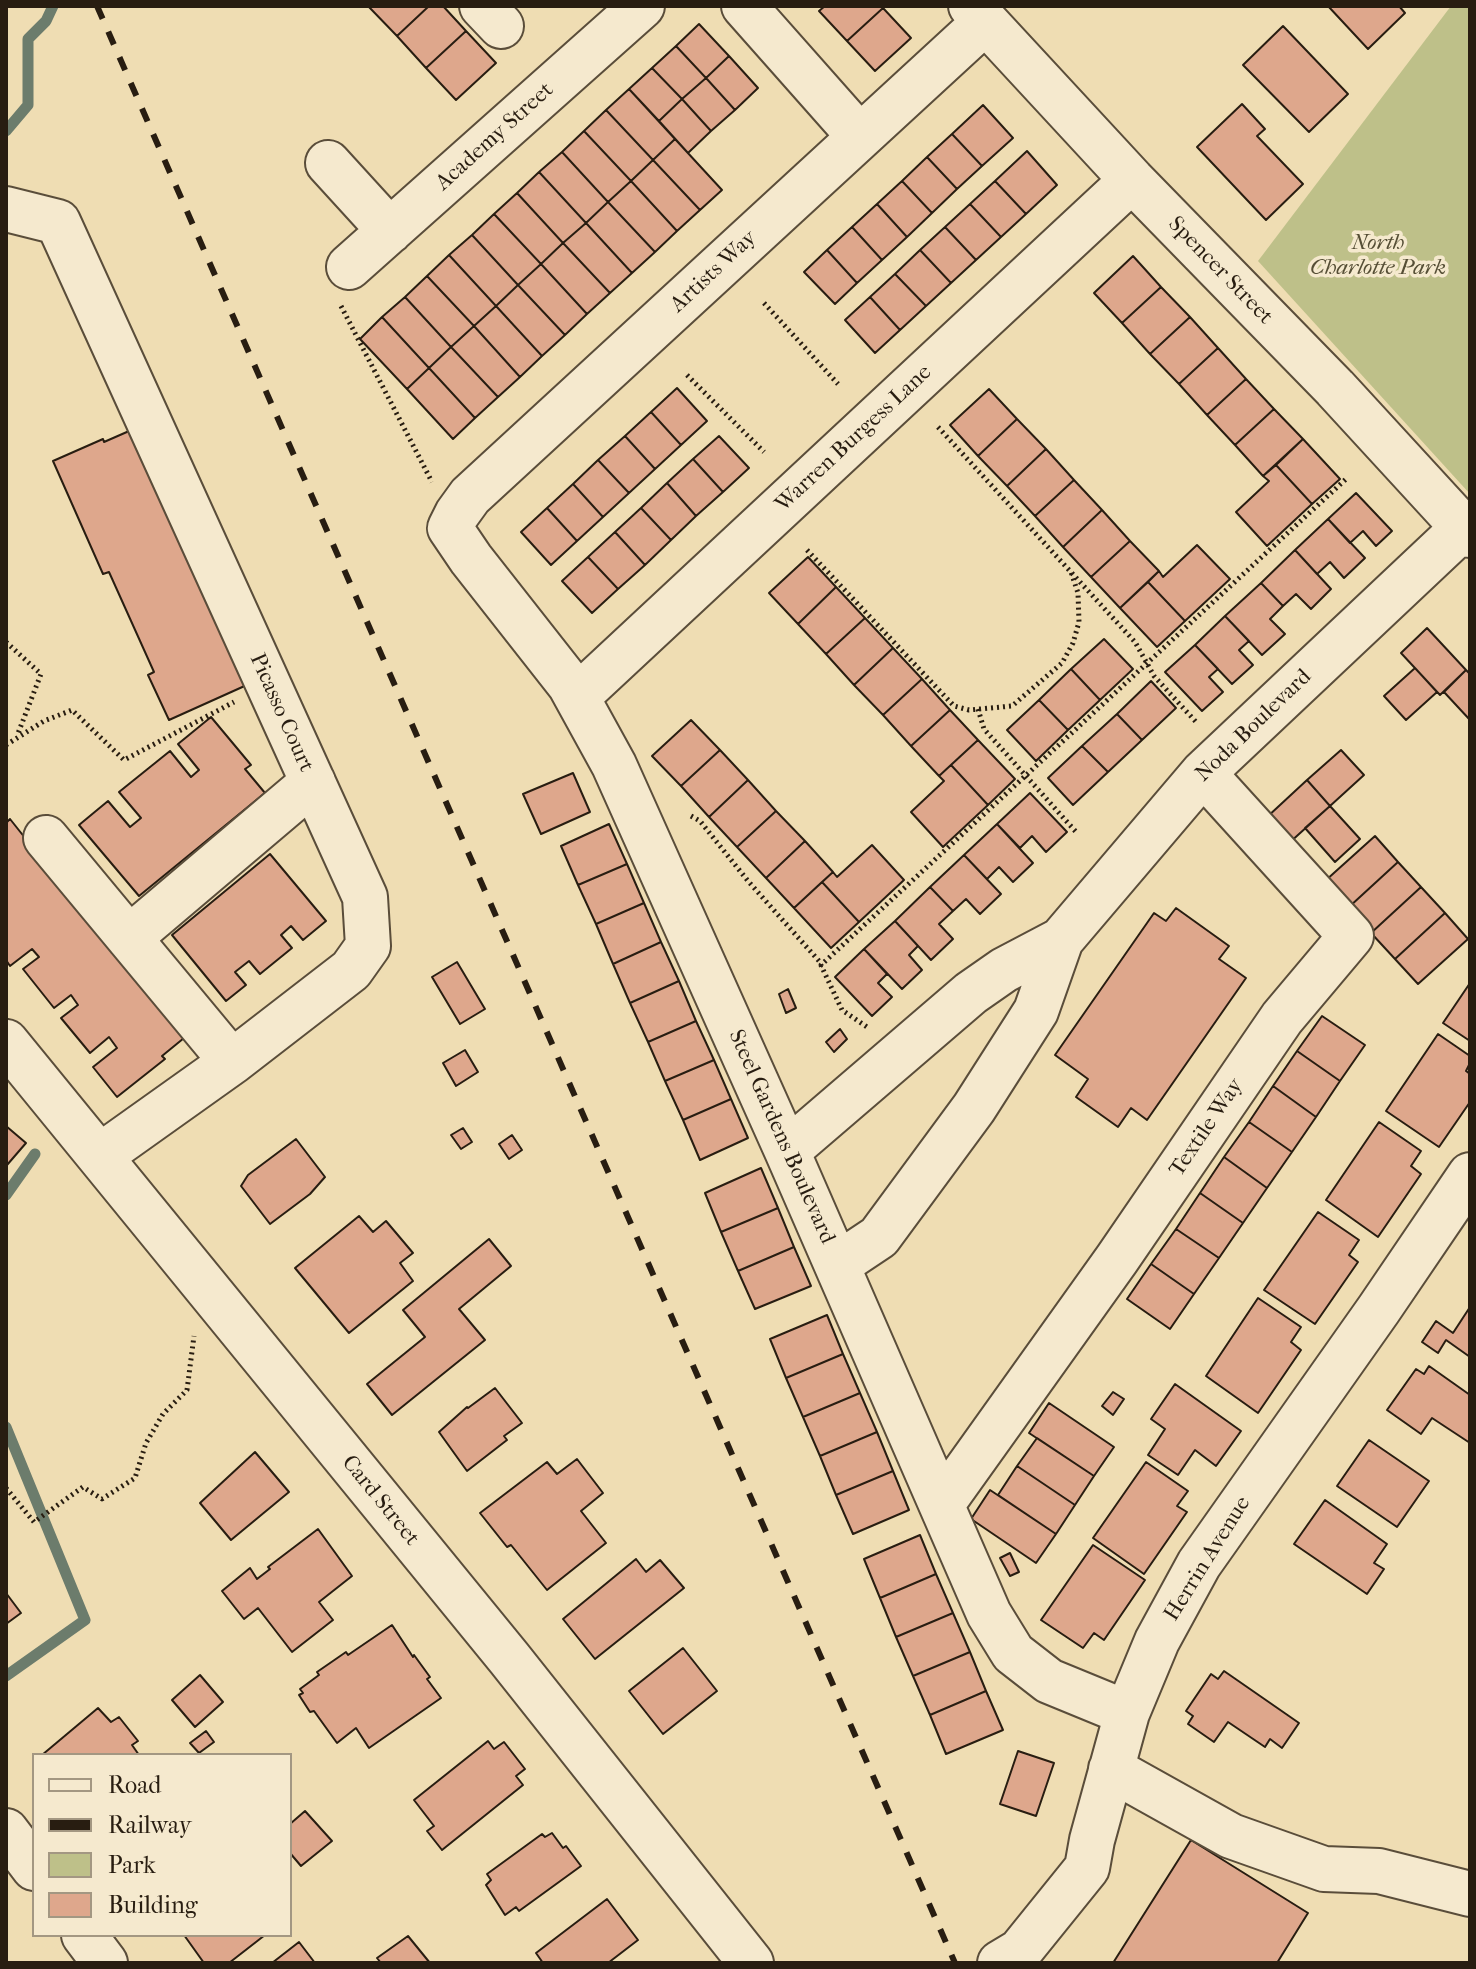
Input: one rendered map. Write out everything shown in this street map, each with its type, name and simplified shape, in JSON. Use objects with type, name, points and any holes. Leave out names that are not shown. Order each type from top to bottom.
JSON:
[{"type":"street","name":"Academy Street","points":[[349,267],[642,6]]},
{"type":"street","points":[[744,6],[860,137]]},
{"type":"street","name":"Artists Way","points":[[453,521],[470,496],[860,137],[978,14]]},
{"type":"street","name":"Spencer Street","points":[[978,14],[1132,180],[1335,388],[1466,531]]},
{"type":"street","points":[[328,163],[390,231]]},
{"type":"street","name":"Warren Burgess Lane","points":[[577,697],[1132,180]]},
{"type":"street","name":"Picasso Court","points":[[6,209],[58,222],[365,897],[368,946],[351,970],[232,1062],[100,1156]]},
{"type":"street","name":"Steel Gardens Boulevard","points":[[453,521],[471,559],[570,685],[614,765],[989,1614],[1013,1653],[1049,1681],[1127,1713]]},
{"type":"street","name":"Noda Boulevard","points":[[837,1265],[879,1237],[974,1108],[1036,1011],[1061,940],[1203,773],[1466,531]]},
{"type":"street","name":"Textile Way","points":[[942,1504],[1117,1259],[1282,1018],[1351,936],[1203,773]]},
{"type":"street","points":[[129,938],[313,782]]},
{"type":"street","points":[[46,838],[232,1062]]},
{"type":"street","name":"Noda Boulevard","points":[[787,1151],[971,993],[1004,970],[1061,940]]},
{"type":"street","name":"Card Street","points":[[6,1042],[509,1658],[751,1963]]},
{"type":"street","name":"Herrin Avenue","points":[[1010,1957],[1087,1868],[1127,1713],[1157,1641],[1199,1564],[1371,1322],[1470,1175]]},
{"type":"street","points":[[1111,1769],[1231,1836],[1324,1869],[1379,1871],[1470,1894]]},
{"type":"street","points":[[6,1831],[32,1865]]},
{"type":"street","points":[[86,1937],[105,1963]]},
{"type":"path","points":[[349,267],[329,283],[453,521]]},
{"type":"path","points":[[764,303],[838,384]]},
{"type":"path","points":[[687,375],[764,452]]},
{"type":"path","points":[[938,427],[1135,642],[1154,676],[1197,723]]},
{"type":"path","points":[[820,966],[1346,479]]},
{"type":"path","points":[[807,550],[954,706],[978,709],[1012,706],[1062,663],[1073,643],[1079,622],[1078,593],[1071,572]]},
{"type":"path","points":[[6,642],[41,674],[17,737]]},
{"type":"path","points":[[6,745],[72,710],[124,760],[213,710],[270,687]]},
{"type":"path","points":[[978,709],[984,729],[1077,833]]},
{"type":"path","points":[[691,816],[700,821],[820,966],[842,1010],[867,1027]]},
{"type":"path","points":[[6,1488],[34,1522],[83,1487],[102,1499],[135,1478],[146,1443],[163,1414],[187,1390],[195,1327],[217,1299]]},
{"type":"green space","name":"North Charlotte Park","points":[[1451,6],[1470,6],[1470,494],[1258,261]]},
{"type":"building","points":[[368,6],[429,6],[397,36]]},
{"type":"building","points":[[429,6],[443,6],[466,31],[426,68],[397,36]]},
{"type":"building","points":[[825,6],[883,8],[847,41],[819,11]]},
{"type":"building","points":[[1328,6],[1399,6],[1405,13],[1368,49]]},
{"type":"building","points":[[883,8],[911,38],[875,71],[847,41]]},
{"type":"building","points":[[699,24],[729,56],[706,78],[676,46]]},
{"type":"building","points":[[1283,26],[1348,94],[1309,132],[1243,65]]},
{"type":"building","points":[[466,31],[496,63],[456,100],[426,68]]},
{"type":"building","points":[[676,46],[706,78],[682,99],[652,68]]},
{"type":"building","points":[[729,56],[758,88],[735,110],[706,78]]},
{"type":"building","points":[[652,68],[682,99],[659,121],[629,89]]},
{"type":"building","points":[[706,78],[735,110],[711,131],[682,99]]},
{"type":"building","points":[[629,89],[675,139],[653,160],[606,110]]},
{"type":"building","points":[[682,99],[711,131],[688,153],[659,121]]},
{"type":"building","points":[[1242,104],[1265,129],[1257,136],[1303,184],[1266,220],[1197,147]]},
{"type":"building","points":[[983,105],[1013,138],[982,166],[952,134]]},
{"type":"building","points":[[606,110],[653,160],[631,181],[584,131]]},
{"type":"building","points":[[584,131],[631,181],[608,202],[562,152]]},
{"type":"building","points":[[952,134],[982,166],[957,189],[927,157]]},
{"type":"building","points":[[675,139],[722,190],[700,210],[653,160]]},
{"type":"building","points":[[1027,151],[1057,185],[1026,214],[995,181]]},
{"type":"building","points":[[562,152],[608,202],[586,223],[539,172]]},
{"type":"building","points":[[927,157],[957,189],[932,213],[902,181]]},
{"type":"building","points":[[653,160],[700,210],[677,231],[631,181]]},
{"type":"building","points":[[539,172],[586,223],[563,243],[517,193]]},
{"type":"building","points":[[631,181],[677,231],[655,252],[608,202]]},
{"type":"building","points":[[902,181],[932,213],[907,237],[877,204]]},
{"type":"building","points":[[995,181],[1026,214],[1001,237],[970,204]]},
{"type":"building","points":[[517,193],[563,243],[541,264],[494,214]]},
{"type":"building","points":[[608,202],[655,252],[632,273],[586,223]]},
{"type":"building","points":[[877,204],[907,237],[882,260],[852,227]]},
{"type":"building","points":[[970,204],[1001,237],[976,260],[945,227]]},
{"type":"building","points":[[494,214],[541,264],[518,285],[472,235]]},
{"type":"building","points":[[586,223],[632,273],[610,293],[563,243]]},
{"type":"building","points":[[852,227],[882,260],[857,283],[827,250]]},
{"type":"building","points":[[945,227],[976,260],[951,283],[920,250]]},
{"type":"building","points":[[472,235],[518,285],[496,306],[449,255]]},
{"type":"building","points":[[563,243],[610,293],[587,314],[541,264]]},
{"type":"building","points":[[827,250],[857,283],[835,304],[804,272]]},
{"type":"building","points":[[920,250],[951,283],[926,306],[895,274]]},
{"type":"building","points":[[449,255],[496,306],[474,326],[427,276]]},
{"type":"building","points":[[1133,256],[1161,287],[1122,323],[1094,293]]},
{"type":"building","points":[[541,264],[587,314],[565,335],[518,285]]},
{"type":"building","points":[[895,274],[926,306],[900,330],[870,297]]},
{"type":"building","points":[[427,276],[474,326],[451,347],[405,297]]},
{"type":"building","points":[[518,285],[565,335],[542,356],[496,306]]},
{"type":"building","points":[[1161,287],[1190,317],[1150,354],[1122,323]]},
{"type":"building","points":[[405,297],[451,347],[429,368],[382,317]]},
{"type":"building","points":[[870,297],[900,330],[875,353],[845,320]]},
{"type":"building","points":[[496,306],[542,356],[520,377],[474,326]]},
{"type":"building","points":[[382,317],[429,368],[407,389],[360,339]]},
{"type":"building","points":[[1190,317],[1218,348],[1179,384],[1150,354]]},
{"type":"building","points":[[474,326],[520,377],[498,397],[451,347]]},
{"type":"building","points":[[451,347],[498,397],[475,418],[429,368]]},
{"type":"building","points":[[1218,348],[1246,379],[1207,415],[1179,384]]},
{"type":"building","points":[[429,368],[475,418],[453,439],[407,389]]},
{"type":"building","points":[[1246,379],[1274,409],[1235,445],[1207,415]]},
{"type":"building","points":[[677,388],[707,421],[681,445],[651,412]]},
{"type":"building","points":[[989,389],[1017,419],[978,456],[950,425]]},
{"type":"building","points":[[1274,409],[1303,439],[1263,476],[1235,445]]},
{"type":"building","points":[[651,412],[681,445],[655,469],[625,436]]},
{"type":"building","points":[[1017,419],[1046,449],[1007,486],[978,456]]},
{"type":"building","points":[[136,428],[249,684],[169,720],[148,675],[154,672],[109,572],[103,574],[53,461]]},
{"type":"building","points":[[625,436],[655,469],[629,493],[598,460]]},
{"type":"building","points":[[719,436],[749,468],[723,492],[693,459]]},
{"type":"building","points":[[1303,439],[1340,479],[1312,504],[1276,465]]},
{"type":"building","points":[[1046,449],[1074,480],[1035,516],[1007,486]]},
{"type":"building","points":[[693,459],[723,492],[696,516],[667,483]]},
{"type":"building","points":[[598,460],[629,493],[603,517],[573,484]]},
{"type":"building","points":[[1276,465],[1312,504],[1267,546],[1236,512],[1269,481],[1263,476]]},
{"type":"building","points":[[1074,480],[1102,510],[1063,547],[1035,516]]},
{"type":"building","points":[[667,483],[696,516],[671,540],[641,508]]},
{"type":"building","points":[[573,484],[603,517],[577,541],[547,508]]},
{"type":"building","points":[[1356,493],[1392,531],[1376,546],[1363,531],[1350,543],[1328,519]]},
{"type":"building","points":[[547,508],[577,541],[551,565],[521,532]]},
{"type":"building","points":[[641,508],[671,540],[645,565],[615,532]]},
{"type":"building","points":[[1102,510],[1130,541],[1091,577],[1063,547]]},
{"type":"building","points":[[1328,519],[1365,558],[1344,578],[1330,562],[1317,574],[1295,550]]},
{"type":"building","points":[[615,532],[645,565],[618,589],[588,557]]},
{"type":"building","points":[[1130,541],[1159,571],[1120,608],[1091,577]]},
{"type":"building","points":[[1197,545],[1230,579],[1185,621],[1148,582],[1159,571],[1163,577]]},
{"type":"building","points":[[1295,550],[1331,589],[1311,609],[1296,594],[1283,606],[1261,583]]},
{"type":"building","points":[[588,557],[618,589],[592,613],[562,581]]},
{"type":"building","points":[[808,557],[836,587],[798,624],[769,593]]},
{"type":"building","points":[[1148,582],[1185,621],[1157,647],[1120,608]]},
{"type":"building","points":[[1261,583],[1283,606],[1270,619],[1285,634],[1262,655],[1225,616]]},
{"type":"building","points":[[836,587],[865,618],[826,654],[798,624]]},
{"type":"building","points":[[1225,616],[1249,641],[1239,650],[1253,665],[1232,684],[1195,645]]},
{"type":"building","points":[[865,618],[893,648],[854,685],[826,654]]},
{"type":"building","points":[[1427,628],[1466,670],[1440,695],[1401,653]]},
{"type":"building","points":[[1104,639],[1133,669],[1100,700],[1071,669]]},
{"type":"building","points":[[1195,645],[1218,669],[1209,677],[1223,692],[1202,711],[1165,672]]},
{"type":"building","points":[[893,648],[922,679],[883,715],[854,685]]},
{"type":"building","points":[[1415,668],[1437,692],[1406,720],[1384,696]]},
{"type":"building","points":[[1071,669],[1100,700],[1068,730],[1039,700]]},
{"type":"building","points":[[1466,670],[1470,674],[1470,720],[1444,692]]},
{"type":"building","points":[[922,679],[950,710],[911,746],[883,715]]},
{"type":"building","points":[[1151,681],[1176,708],[1142,740],[1117,714]]},
{"type":"building","points":[[1039,700],[1068,730],[1036,761],[1007,730]]},
{"type":"building","points":[[950,710],[978,740],[939,776],[911,746]]},
{"type":"building","points":[[1117,714],[1142,740],[1108,772],[1082,746]]},
{"type":"building","points":[[211,717],[251,765],[245,769],[265,793],[139,896],[79,825],[108,801],[130,827],[141,818],[119,792],[170,751],[191,777],[199,770],[178,744]]},
{"type":"building","points":[[691,720],[720,750],[681,786],[652,756]]},
{"type":"building","points":[[978,740],[1015,779],[988,805],[951,765]]},
{"type":"building","points":[[1082,746],[1108,772],[1073,805],[1048,778]]},
{"type":"building","points":[[720,750],[748,780],[709,817],[681,786]]},
{"type":"building","points":[[1341,750],[1364,775],[1330,806],[1307,780]]},
{"type":"building","points":[[951,765],[988,805],[943,847],[911,812],[944,781],[939,776]]},
{"type":"building","points":[[573,773],[590,812],[541,834],[523,794]]},
{"type":"building","points":[[748,780],[776,811],[737,847],[709,817]]},
{"type":"building","points":[[1307,780],[1330,806],[1288,844],[1266,818]]},
{"type":"building","points":[[1030,793],[1067,832],[1046,852],[1032,836],[1020,848],[997,824]]},
{"type":"building","points":[[1330,806],[1360,839],[1335,862],[1305,828]]},
{"type":"building","points":[[776,811],[805,841],[766,878],[737,847]]},
{"type":"building","points":[[10,819],[184,1038],[162,1056],[165,1059],[117,1097],[93,1067],[117,1048],[109,1037],[90,1053],[61,1018],[78,1005],[71,995],[54,1008],[23,969],[39,957],[32,949],[10,966],[6,960],[6,823]]},
{"type":"building","points":[[609,824],[627,864],[578,885],[561,846]]},
{"type":"building","points":[[997,824],[1033,863],[1013,882],[999,867],[987,879],[964,855]]},
{"type":"building","points":[[1375,836],[1398,862],[1349,907],[1325,881]]},
{"type":"building","points":[[805,841],[833,872],[794,908],[766,878]]},
{"type":"building","points":[[872,845],[904,880],[859,922],[822,882],[833,872],[837,877]]},
{"type":"building","points":[[270,854],[326,921],[303,940],[291,926],[281,935],[292,948],[260,974],[249,961],[235,972],[246,985],[226,1001],[172,935]]},
{"type":"building","points":[[964,855],[1001,894],[980,914],[966,899],[953,911],[930,887]]},
{"type":"building","points":[[1398,862],[1421,887],[1371,933],[1349,907]]},
{"type":"building","points":[[627,864],[644,903],[596,924],[578,885]]},
{"type":"building","points":[[822,882],[859,922],[831,948],[794,908]]},
{"type":"building","points":[[930,887],[953,911],[939,924],[953,939],[931,960],[895,921]]},
{"type":"building","points":[[1421,887],[1445,913],[1395,959],[1371,933]]},
{"type":"building","points":[[644,903],[661,942],[613,964],[596,924]]},
{"type":"building","points":[[1176,908],[1229,946],[1219,959],[1246,978],[1147,1120],[1131,1108],[1118,1127],[1076,1097],[1088,1079],[1055,1055],[1154,913],[1166,921]]},
{"type":"building","points":[[1445,913],[1468,939],[1418,984],[1395,959]]},
{"type":"building","points":[[895,921],[918,946],[909,955],[922,970],[902,989],[864,949]]},
{"type":"building","points":[[661,942],[679,981],[630,1003],[613,964]]},
{"type":"building","points":[[864,949],[887,974],[878,983],[892,997],[872,1016],[835,977]]},
{"type":"building","points":[[457,962],[485,1009],[460,1024],[432,977]]},
{"type":"building","points":[[679,981],[696,1021],[648,1042],[630,1003]]},
{"type":"building","points":[[1470,983],[1470,1041],[1443,1023]]},
{"type":"building","points":[[788,989],[796,1008],[786,1013],[779,994]]},
{"type":"building","points":[[1322,1016],[1365,1045],[1340,1081],[1297,1051]]},
{"type":"building","points":[[696,1021],[714,1060],[665,1081],[648,1042]]},
{"type":"building","points":[[840,1029],[847,1039],[834,1052],[826,1042]]},
{"type":"building","points":[[1438,1034],[1470,1056],[1466,1071],[1470,1074],[1470,1102],[1439,1147],[1386,1111]]},
{"type":"building","points":[[465,1050],[478,1072],[456,1086],[443,1063]]},
{"type":"building","points":[[1297,1051],[1340,1081],[1316,1117],[1273,1086]]},
{"type":"building","points":[[714,1060],[731,1099],[683,1120],[665,1081]]},
{"type":"building","points":[[1273,1086],[1316,1117],[1292,1152],[1249,1122]]},
{"type":"building","points":[[731,1099],[748,1138],[700,1160],[683,1120]]},
{"type":"building","points":[[1249,1122],[1292,1152],[1267,1188],[1224,1157]]},
{"type":"building","points":[[1379,1122],[1421,1151],[1411,1166],[1421,1174],[1378,1237],[1326,1200]]},
{"type":"building","points":[[6,1126],[26,1143],[7,1165],[6,1164]]},
{"type":"building","points":[[463,1128],[472,1142],[461,1149],[451,1135]]},
{"type":"building","points":[[512,1135],[522,1150],[509,1159],[499,1144]]},
{"type":"building","points":[[296,1139],[325,1177],[310,1194],[270,1224],[241,1186],[248,1175]]},
{"type":"building","points":[[1224,1157],[1267,1188],[1243,1223],[1200,1193]]},
{"type":"building","points":[[761,1168],[778,1208],[721,1232],[705,1193]]},
{"type":"building","points":[[1200,1193],[1243,1223],[1219,1258],[1176,1229]]},
{"type":"building","points":[[778,1208],[794,1247],[738,1271],[721,1232]]},
{"type":"building","points":[[1318,1212],[1359,1240],[1349,1255],[1358,1262],[1315,1324],[1264,1290]]},
{"type":"building","points":[[359,1216],[373,1232],[386,1221],[413,1253],[400,1263],[413,1281],[349,1333],[295,1268]]},
{"type":"building","points":[[1176,1229],[1219,1258],[1194,1294],[1151,1264]]},
{"type":"building","points":[[489,1239],[511,1266],[459,1309],[485,1340],[392,1415],[367,1384],[425,1337],[403,1310]]},
{"type":"building","points":[[794,1247],[811,1286],[755,1309],[738,1271]]},
{"type":"building","points":[[1151,1264],[1194,1294],[1170,1329],[1127,1299]]},
{"type":"building","points":[[1258,1298],[1301,1327],[1291,1342],[1301,1350],[1258,1413],[1206,1376]]},
{"type":"building","points":[[1470,1307],[1470,1357],[1446,1340],[1438,1353],[1422,1342],[1436,1321],[1453,1333]]},
{"type":"building","points":[[827,1315],[843,1354],[786,1378],[770,1339]]},
{"type":"building","points":[[843,1354],[860,1393],[803,1417],[786,1378]]},
{"type":"building","points":[[1429,1366],[1470,1395],[1470,1443],[1432,1418],[1421,1434],[1387,1410],[1416,1369],[1424,1374]]},
{"type":"building","points":[[1175,1384],[1241,1431],[1216,1466],[1195,1450],[1178,1475],[1148,1455],[1165,1429],[1151,1419]]},
{"type":"building","points":[[495,1388],[522,1423],[504,1436],[507,1440],[467,1471],[439,1432]]},
{"type":"building","points":[[1113,1392],[1124,1399],[1113,1415],[1102,1406]]},
{"type":"building","points":[[860,1393],[877,1432],[820,1456],[803,1417]]},
{"type":"building","points":[[1049,1403],[1114,1447],[1094,1476],[1029,1433]]},
{"type":"building","points":[[877,1432],[893,1471],[836,1495],[820,1456]]},
{"type":"building","points":[[1037,1438],[1094,1476],[1075,1505],[1017,1466]]},
{"type":"building","points":[[1369,1440],[1429,1481],[1397,1527],[1337,1486]]},
{"type":"building","points":[[255,1452],[289,1492],[231,1540],[200,1503]]},
{"type":"building","points":[[577,1459],[603,1493],[581,1511],[606,1543],[547,1590],[480,1513],[547,1462],[557,1474]]},
{"type":"building","points":[[1146,1462],[1188,1491],[1177,1506],[1187,1512],[1144,1574],[1093,1538]]},
{"type":"building","points":[[1017,1466],[1075,1505],[1056,1534],[998,1495]]},
{"type":"building","points":[[893,1471],[909,1510],[853,1534],[836,1495]]},
{"type":"building","points":[[990,1490],[1056,1534],[1036,1563],[971,1519]]},
{"type":"building","points":[[1325,1500],[1387,1544],[1374,1563],[1384,1569],[1367,1594],[1294,1544]]},
{"type":"building","points":[[318,1529],[352,1576],[319,1602],[333,1620],[292,1652],[258,1608],[244,1619],[222,1591],[250,1568],[257,1579]]},
{"type":"building","points":[[920,1535],[936,1574],[880,1598],[864,1559]]},
{"type":"building","points":[[1093,1545],[1145,1580],[1104,1640],[1094,1633],[1083,1648],[1041,1620]]},
{"type":"building","points":[[1010,1553],[1019,1572],[1010,1576],[1000,1558]]},
{"type":"building","points":[[636,1559],[646,1572],[660,1560],[684,1588],[595,1659],[563,1619]]},
{"type":"building","points":[[936,1574],[953,1613],[896,1637],[880,1598]]},
{"type":"building","points":[[6,1593],[21,1613],[6,1624]]},
{"type":"building","points":[[953,1613],[970,1652],[913,1676],[896,1637]]},
{"type":"building","points":[[392,1625],[430,1677],[427,1679],[441,1698],[369,1748],[356,1728],[337,1743],[314,1711],[310,1712],[299,1695],[303,1693],[300,1689],[319,1675],[317,1672]]},
{"type":"building","points":[[683,1648],[717,1691],[663,1734],[629,1691]]},
{"type":"building","points":[[970,1652],[986,1691],[930,1715],[913,1676]]},
{"type":"building","points":[[1224,1671],[1299,1723],[1282,1748],[1270,1739],[1265,1747],[1228,1722],[1214,1742],[1188,1724],[1193,1716],[1186,1711],[1211,1674],[1218,1679]]},
{"type":"building","points":[[200,1675],[223,1702],[195,1727],[172,1700]]},
{"type":"building","points":[[986,1691],[1003,1730],[946,1754],[930,1715]]},
{"type":"building","points":[[98,1708],[111,1722],[119,1717],[138,1741],[132,1745],[138,1753],[44,1753]]},
{"type":"building","points":[[206,1731],[214,1742],[199,1753],[190,1743]]},
{"type":"building","points":[[488,1741],[494,1749],[504,1742],[525,1769],[516,1776],[523,1785],[442,1850],[427,1831],[434,1826],[414,1800]]},
{"type":"building","points":[[1018,1751],[1054,1763],[1036,1816],[1000,1804]]},
{"type":"building","points":[[305,1811],[332,1841],[301,1866],[292,1855],[292,1822]]},
{"type":"building","points":[[552,1833],[581,1866],[519,1911],[516,1907],[505,1915],[486,1885],[491,1880],[487,1874],[542,1834],[545,1837]]},
{"type":"building","points":[[1191,1840],[1308,1913],[1277,1963],[1113,1963]]},
{"type":"building","points":[[607,1899],[638,1940],[608,1963],[543,1963],[536,1953]]},
{"type":"building","points":[[408,1936],[430,1963],[381,1963],[377,1958]]},
{"type":"building","points":[[185,1937],[262,1937],[229,1963],[204,1963]]},
{"type":"building","points":[[299,1942],[315,1963],[272,1963]]},
{"type":"waterway","points":[[6,131],[28,105],[28,39],[46,21],[53,6]]},
{"type":"waterway","points":[[6,1195],[35,1154]]},
{"type":"waterway","points":[[6,1427],[85,1620],[6,1676]]},
{"type":"railway","points":[[97,6],[955,1963]]}]
